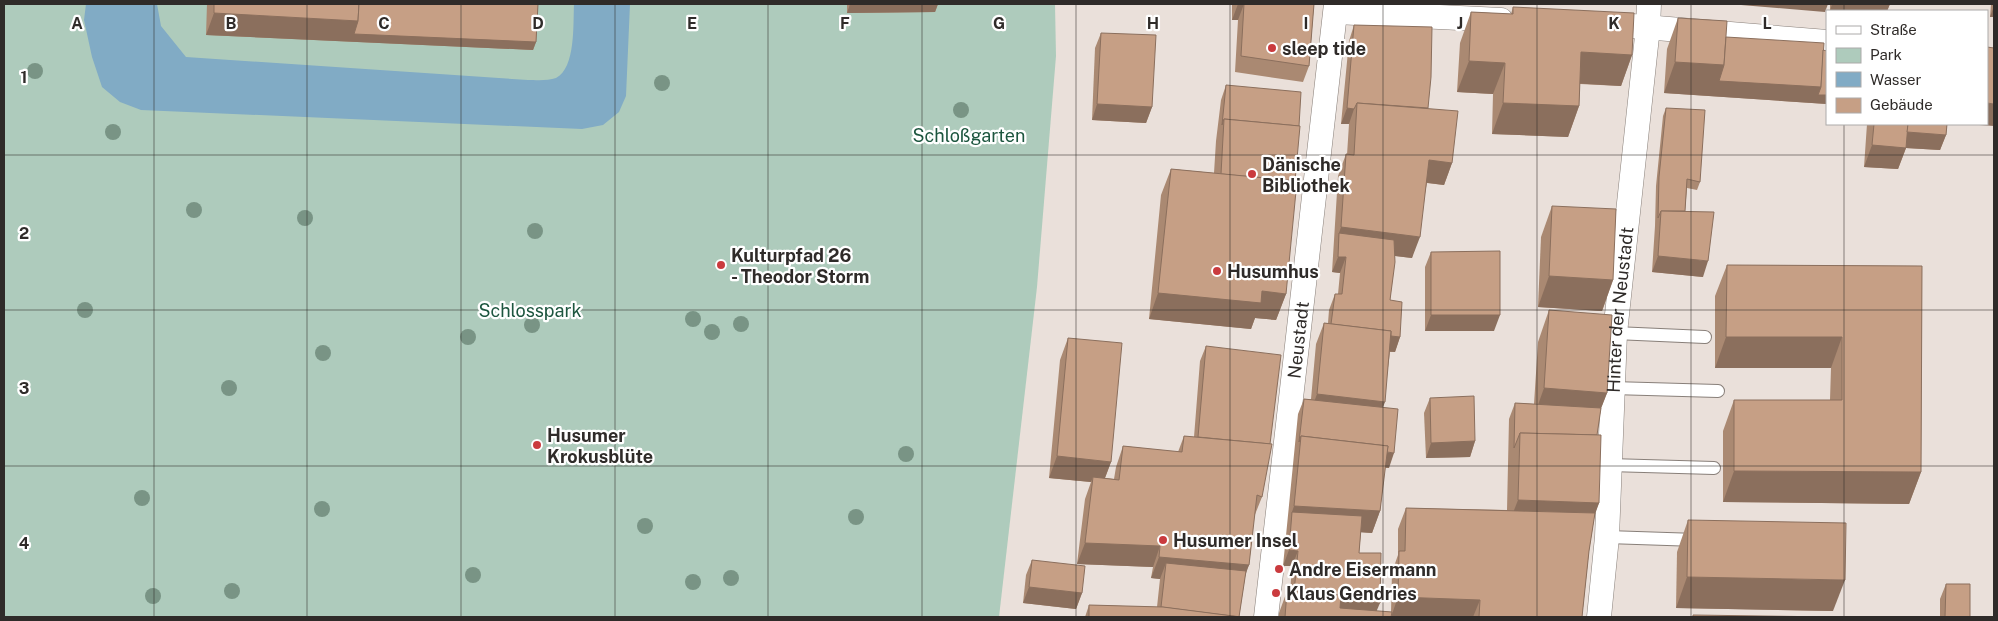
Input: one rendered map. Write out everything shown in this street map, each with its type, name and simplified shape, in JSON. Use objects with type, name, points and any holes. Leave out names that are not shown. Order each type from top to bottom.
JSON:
[{"type":"street","name":"Hinter der Neustadt","points":[[1599,617],[1607,537],[1615,333],[1649,4]]},
{"type":"street","points":[[1336,8],[1522,21]]},
{"type":"street","name":"Neustadt","points":[[1266,617],[1336,8]]},
{"type":"street","points":[[1609,25],[1826,42]]},
{"type":"lane","points":[[1615,333],[1706,337]]},
{"type":"lane","points":[[1612,388],[1718,391]]},
{"type":"lane","points":[[1609,465],[1714,468]]},
{"type":"lane","points":[[1607,537],[1712,540]]},
{"type":"green space","name":"Schlosspark","points":[[4,4],[1055,4],[1056,56],[1037,287],[999,617],[4,617]]},
{"type":"water","points":[[86,4],[157,4],[161,26],[186,57],[549,80],[556,78],[562,73],[567,65],[572,44],[574,4],[630,4],[626,96],[619,112],[603,125],[582,129],[141,110],[120,102],[102,87],[92,57],[84,20]]},
{"type":"building","points":[[214,4],[359,4],[358,21],[214,13]]},
{"type":"building","points":[[359,4],[538,4],[536,42],[354,34],[358,21]]},
{"type":"building","name":"sleep tide","points":[[1244,4],[1314,4],[1309,66],[1241,56]]},
{"type":"building","points":[[1513,7],[1634,13],[1632,55],[1581,52],[1579,106],[1503,103],[1505,63],[1469,61],[1471,12],[1513,14]]},
{"type":"building","points":[[1678,18],[1727,21],[1724,65],[1675,62]]},
{"type":"building","points":[[1354,25],[1432,27],[1428,108],[1357,103],[1354,109],[1347,108]]},
{"type":"building","points":[[1101,33],[1156,35],[1152,107],[1097,104]]},
{"type":"building","points":[[1726,37],[1824,43],[1821,87],[1719,81],[1724,65]]},
{"type":"building","points":[[1988,47],[1994,48],[1994,104],[1988,103]]},
{"type":"building","points":[[1823,50],[1826,51],[1826,95],[1818,95],[1821,87]]},
{"type":"building","points":[[1226,85],[1301,92],[1299,126],[1224,119],[1222,125]]},
{"type":"building","points":[[1357,103],[1458,111],[1452,163],[1429,160],[1420,237],[1341,227],[1346,154],[1354,155]]},
{"type":"building","points":[[1666,108],[1705,110],[1700,182],[1687,179],[1685,211],[1661,211],[1658,218],[1659,177]]},
{"type":"building","points":[[1224,119],[1300,126],[1295,181],[1221,174]]},
{"type":"building","points":[[1874,125],[1908,125],[1906,148],[1872,145]]},
{"type":"building","points":[[1908,125],[1947,125],[1946,135],[1907,132]]},
{"type":"building","name":"Husumhus","points":[[1171,169],[1297,181],[1286,294],[1262,291],[1261,303],[1158,293]]},
{"type":"building","points":[[1552,206],[1616,209],[1613,280],[1549,276]]},
{"type":"building","points":[[1661,211],[1714,212],[1708,261],[1658,256]]},
{"type":"building","points":[[1339,233],[1394,240],[1395,262],[1390,300],[1402,302],[1400,337],[1391,336],[1391,331],[1331,324],[1335,294],[1342,294],[1346,257],[1338,257]]},
{"type":"building","points":[[1500,251],[1500,315],[1431,315],[1431,252]]},
{"type":"building","points":[[1727,265],[1922,266],[1921,472],[1734,471],[1734,400],[1842,400],[1842,337],[1726,337]]},
{"type":"building","points":[[1549,310],[1612,315],[1607,393],[1544,388]]},
{"type":"building","points":[[1324,323],[1391,331],[1385,402],[1317,394]]},
{"type":"building","points":[[1068,338],[1122,343],[1111,462],[1057,456]]},
{"type":"building","points":[[1206,346],[1281,355],[1270,444],[1198,437]]},
{"type":"building","points":[[1474,396],[1475,441],[1431,443],[1430,398]]},
{"type":"building","points":[[1304,399],[1398,409],[1394,453],[1387,452],[1388,446],[1301,436],[1299,442]]},
{"type":"building","points":[[1515,403],[1601,408],[1597,435],[1520,433],[1514,448]]},
{"type":"building","points":[[1520,433],[1601,435],[1599,503],[1518,500]]},
{"type":"building","points":[[1184,436],[1272,444],[1262,497],[1257,495],[1249,565],[1159,557],[1160,546],[1085,543],[1093,477],[1119,480],[1123,446],[1182,452]]},
{"type":"building","points":[[1301,436],[1388,446],[1380,511],[1294,506]]},
{"type":"building","points":[[1406,508],[1595,513],[1582,617],[1479,617],[1480,600],[1398,597],[1399,551],[1405,551]]},
{"type":"building","points":[[1292,512],[1362,516],[1359,553],[1381,553],[1380,603],[1340,600],[1341,595],[1294,592],[1298,551],[1289,550]]},
{"type":"building","points":[[1688,520],[1846,523],[1845,580],[1687,577]]},
{"type":"building","points":[[1032,560],[1085,566],[1082,593],[1029,587]]},
{"type":"building","points":[[1166,563],[1246,571],[1239,617],[1161,607]]},
{"type":"building","points":[[1946,584],[1970,584],[1970,617],[1945,617]]},
{"type":"building","points":[[1287,591],[1341,595],[1340,608],[1392,612],[1391,617],[1285,617]]},
{"type":"building","points":[[1089,605],[1163,607],[1241,617],[1089,617]]},
{"type":"building","points":[[1693,615],[1832,617],[1693,617]]},
{"type":"place","name":"sleep tide","points":[[1272,48]]},
{"type":"place","name":"Dänische Bibliothek","points":[[1252,174]]},
{"type":"place","name":"Kulturpfad 26 - Theodor Storm","points":[[721,265]]},
{"type":"place","name":"Husumhus","points":[[1217,271]]},
{"type":"place","name":"Husumer Krokusblüte","points":[[537,445]]},
{"type":"place","name":"Husumer Insel","points":[[1163,540]]},
{"type":"place","name":"Andre Eisermann","points":[[1279,569]]},
{"type":"place","name":"Klaus Gendries","points":[[1276,593]]},
{"type":"park label","name":"Schloßgarten","points":[[969,135]]}]
